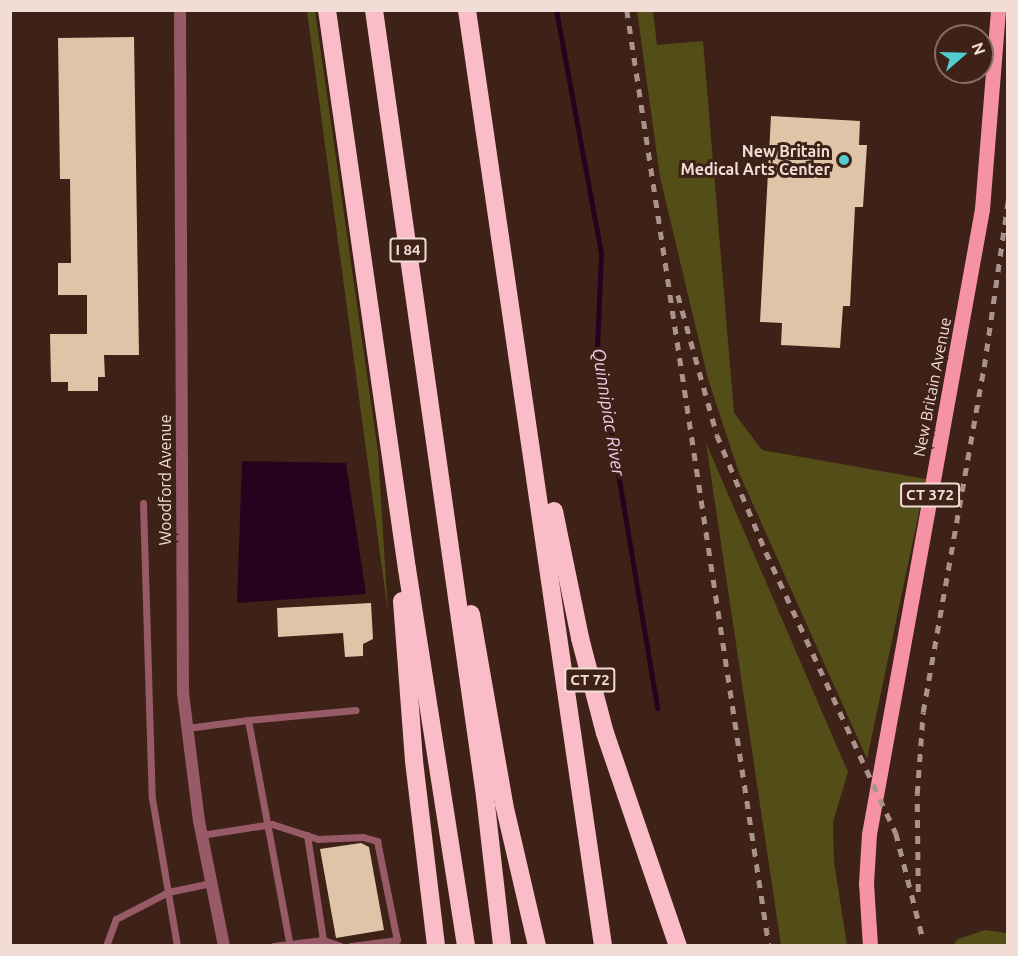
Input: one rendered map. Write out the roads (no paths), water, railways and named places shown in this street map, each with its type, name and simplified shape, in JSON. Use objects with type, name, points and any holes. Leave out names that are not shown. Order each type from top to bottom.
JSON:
[{"type":"highway","points":[[327,10],[398,504],[466,945]]},
{"type":"highway","name":"I 84","points":[[374,10],[485,796],[502,945]]},
{"type":"highway","points":[[467,10],[527,408],[603,945]]},
{"type":"highway","name":"CT 72","points":[[527,408],[544,465],[595,699],[678,945]]},
{"type":"highway","points":[[442,490],[464,580],[504,804],[537,945]]},
{"type":"highway","points":[[398,504],[408,702],[436,945]]},
{"type":"main road","name":"New Britain Avenue","points":[[870,945],[866,883],[869,834],[982,209],[998,10]]},
{"type":"street","name":"Woodford Avenue","points":[[180,10],[182,631],[187,728],[201,835],[224,945]]},
{"type":"lane","points":[[142,503],[152,798],[177,945]]},
{"type":"lane","points":[[187,728],[356,710]]},
{"type":"lane","points":[[248,720],[289,942]]},
{"type":"lane","points":[[201,835],[266,825],[318,838],[363,837],[377,841],[397,940],[350,945]]},
{"type":"lane","points":[[307,835],[323,940]]},
{"type":"lane","points":[[106,945],[116,919],[168,892],[211,883]]},
{"type":"lane","points":[[273,945],[323,940],[340,945]]},
{"type":"waterway","name":"Quinnipiac River","points":[[556,10],[601,253],[597,348],[657,708]]},
{"type":"railway","points":[[627,10],[769,946]]},
{"type":"railway","points":[[918,892],[917,794],[923,712],[984,367],[1008,200]]},
{"type":"railway","points":[[678,295],[717,435],[766,552],[896,833],[923,939]]},
{"type":"place","name":"New Britain Medical Arts Center","points":[[844,160]]}]
